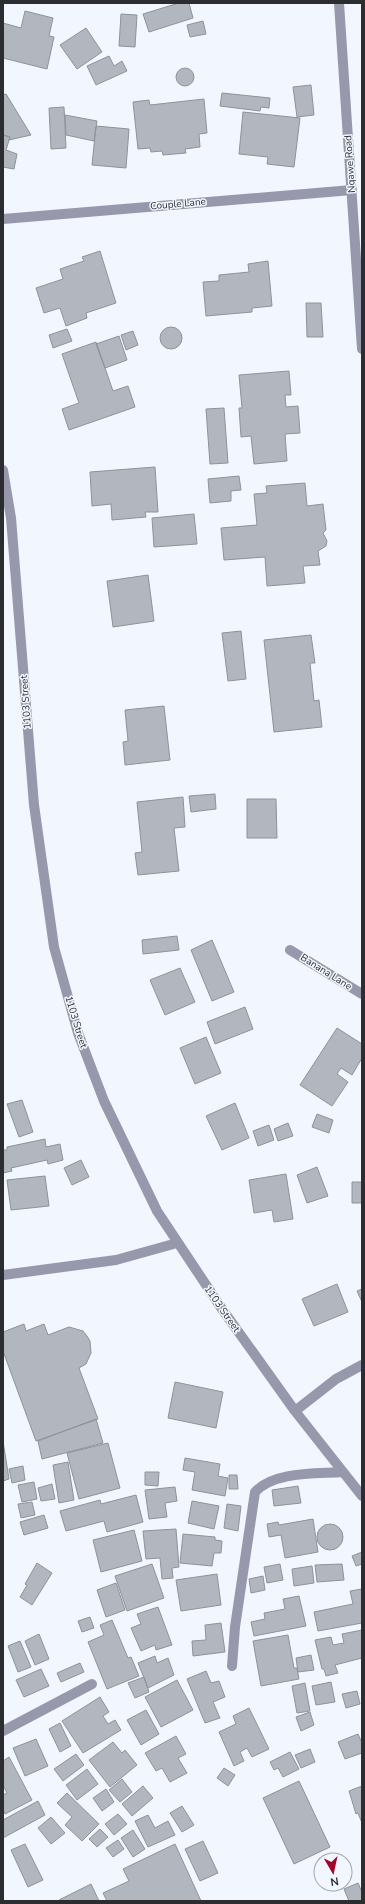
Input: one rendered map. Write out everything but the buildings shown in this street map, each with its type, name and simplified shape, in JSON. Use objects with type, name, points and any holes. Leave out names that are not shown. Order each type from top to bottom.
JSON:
[{"type":"street","name":"Nqawe Road","points":[[339,3],[362,349]]},
{"type":"street","name":"Couple Lane","points":[[3,218],[352,190]]},
{"type":"street","name":"1103 Street","points":[[3,470],[11,518],[34,805],[54,947],[78,1033],[104,1101],[156,1212],[295,1411],[362,1496]]},
{"type":"street","name":"Banana Lane","points":[[290,950],[362,994]]},
{"type":"street","points":[[3,1275],[116,1260],[177,1243]]},
{"type":"street","points":[[295,1411],[336,1379],[362,1365]]},
{"type":"street","points":[[232,1666],[235,1627],[255,1492],[262,1484],[274,1479],[343,1472]]},
{"type":"street","points":[[3,1731],[92,1684]]}]
